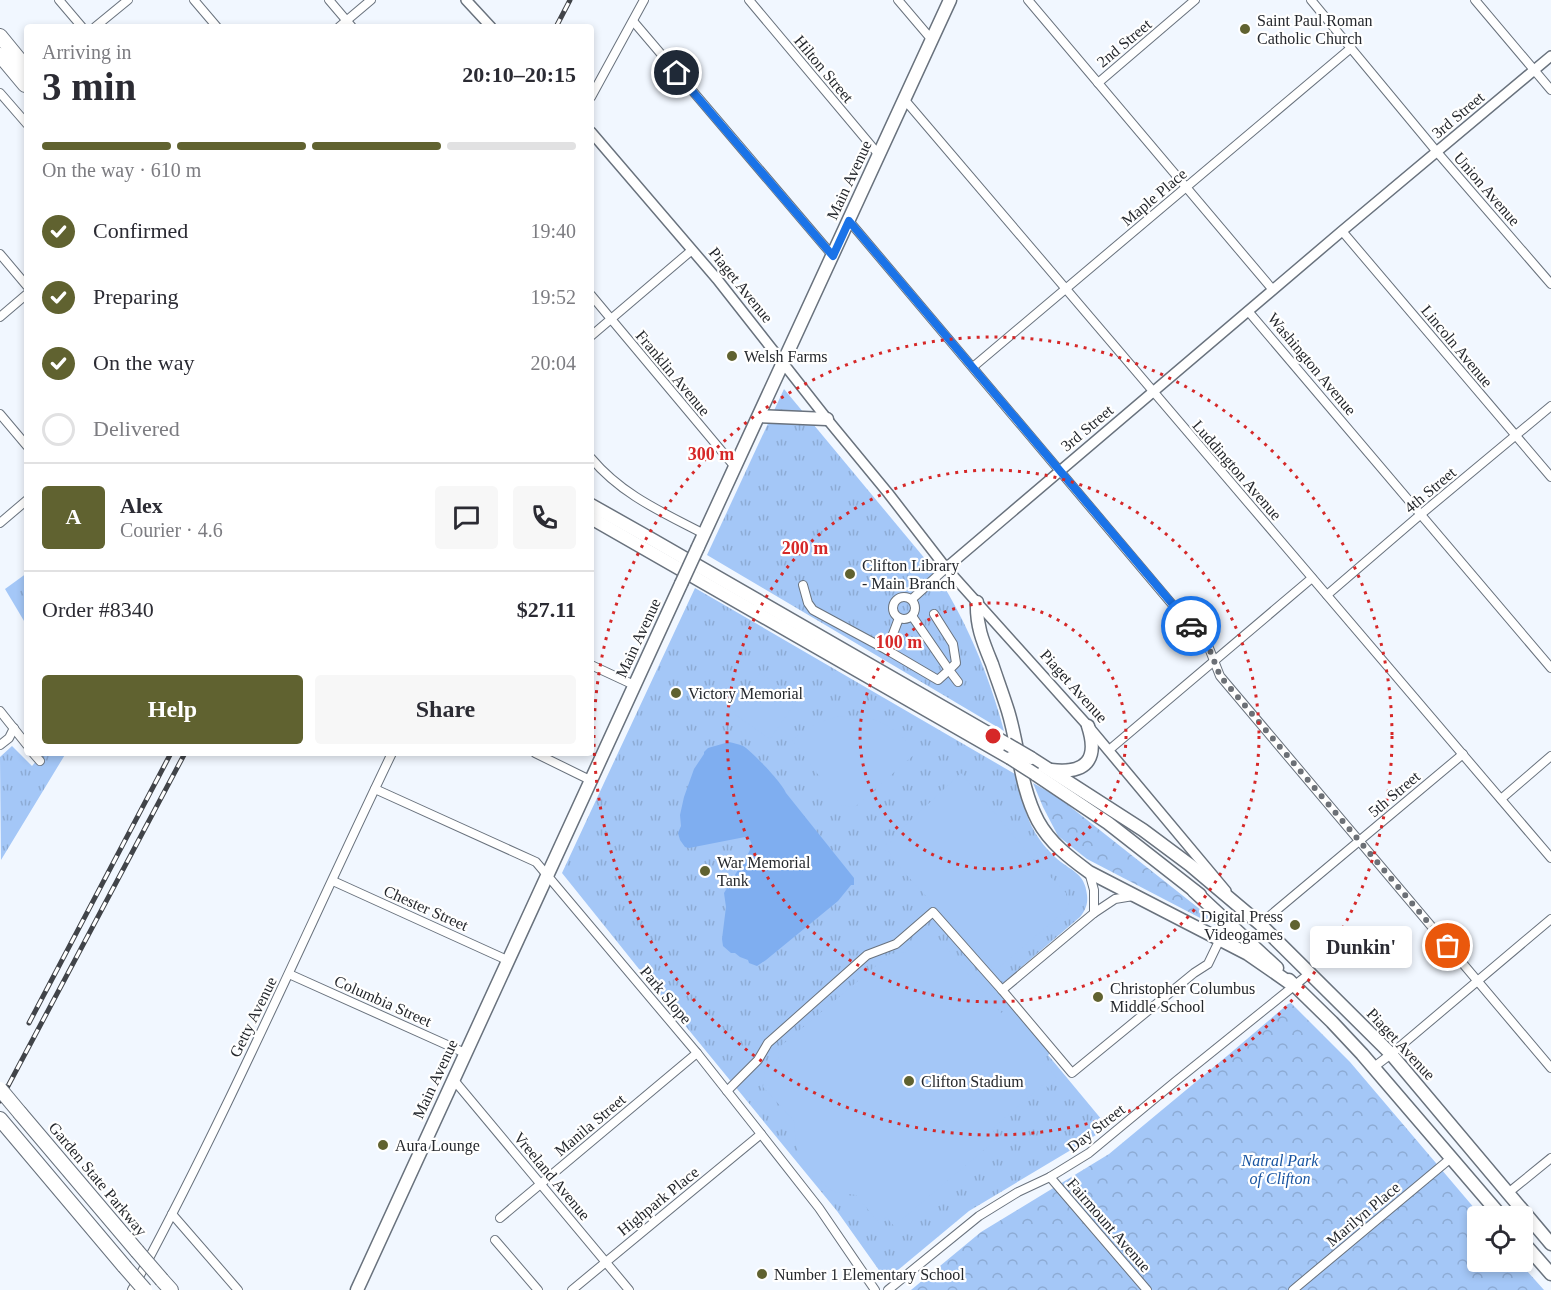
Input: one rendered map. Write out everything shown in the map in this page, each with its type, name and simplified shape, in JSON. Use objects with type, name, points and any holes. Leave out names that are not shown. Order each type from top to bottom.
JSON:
[{"type":"highway","points":[[0,36],[24,65]]},
{"type":"highway","points":[[0,55],[24,84]]},
{"type":"highway","name":"Garden State Parkway","points":[[0,1089],[167,1285]]},
{"type":"highway","points":[[0,1119],[146,1290]]},
{"type":"main road","name":"Main Avenue","points":[[357,1290],[950,0]]},
{"type":"main road","points":[[759,416],[827,419]]},
{"type":"main road","points":[[594,507],[1031,758],[1143,830],[1235,903]]},
{"type":"main road","points":[[594,520],[1010,758],[1108,823],[1194,891],[1249,930],[1260,924]]},
{"type":"main road","points":[[977,602],[976,618],[1008,713],[1026,790],[1039,822],[1054,842],[1067,856],[1089,872],[1248,954],[1294,986]]},
{"type":"main road","points":[[1050,770],[1065,772],[1077,769],[1087,762],[1092,752],[1093,740],[1088,726]]},
{"type":"main road","points":[[1194,891],[1267,957],[1332,1022],[1374,1067],[1492,1206]]},
{"type":"main road","name":"Piaget Avenue","points":[[1235,903],[1260,924],[1391,1054],[1551,1244]]},
{"type":"main road","points":[[1533,1254],[1551,1274]]},
{"type":"street","points":[[59,0],[79,24]]},
{"type":"street","points":[[99,24],[128,0]]},
{"type":"street","points":[[195,0],[215,24]]},
{"type":"street","points":[[329,0],[349,24],[370,0]]},
{"type":"street","points":[[466,0],[488,24]]},
{"type":"street","points":[[594,92],[644,0]]},
{"type":"street","name":"Hilton Street","points":[[749,0],[879,155]]},
{"type":"street","points":[[897,0],[932,40]]},
{"type":"street","name":"Washington Avenue","points":[[1028,0],[1273,290],[1248,311],[1551,669]]},
{"type":"street","name":"2nd Street","points":[[1098,83],[1196,0]]},
{"type":"street","name":"Union Avenue","points":[[1311,0],[1437,152],[1551,284]]},
{"type":"street","points":[[1475,0],[1551,90]]},
{"type":"street","points":[[633,21],[833,256]]},
{"type":"street","name":"Maple Place","points":[[973,368],[1351,48]]},
{"type":"street","name":"3rd Street","points":[[1273,290],[1551,56]]},
{"type":"street","points":[[0,93],[24,121]]},
{"type":"street","name":"Luddington Avenue","points":[[904,99],[1551,858]]},
{"type":"street","name":"Piaget Avenue","points":[[594,136],[692,250],[946,568],[1088,726],[1235,903]]},
{"type":"street","points":[[849,221],[1209,648],[1220,676],[1551,1068]]},
{"type":"street","name":"Lincoln Avenue","points":[[1342,231],[1551,477]]},
{"type":"street","points":[[594,333],[692,250]]},
{"type":"street","points":[[0,254],[24,282]]},
{"type":"street","points":[[0,317],[24,297]]},
{"type":"street","name":"Franklin Avenue","points":[[594,299],[735,467]]},
{"type":"street","name":"3rd Street","points":[[946,568],[1248,311]]},
{"type":"street","name":"4th Street","points":[[1327,595],[1551,406]]},
{"type":"street","points":[[0,414],[24,442]]},
{"type":"street","points":[[594,461],[626,491],[704,534]]},
{"type":"street","points":[[0,523],[24,503]]},
{"type":"street","points":[[912,600],[946,568]]},
{"type":"street","points":[[1108,750],[1312,578]]},
{"type":"street","points":[[803,585],[808,603],[813,610],[938,680],[956,663],[953,644],[934,614]]},
{"type":"street","points":[[906,597],[912,600],[915,607],[912,616],[902,619],[896,616],[893,610],[894,604],[906,597]]},
{"type":"street","points":[[912,616],[958,682]]},
{"type":"street","points":[[887,650],[899,618]]},
{"type":"street","points":[[594,666],[634,685]]},
{"type":"street","points":[[0,711],[24,741]]},
{"type":"street","points":[[0,745],[9,738],[14,728]]},
{"type":"street","name":"5th Street","points":[[1260,924],[1463,754]]},
{"type":"street","points":[[36,756],[40,761]]},
{"type":"street","name":"Getty Avenue","points":[[132,1290],[257,1041],[392,756]]},
{"type":"street","points":[[541,756],[590,780]]},
{"type":"street","points":[[1501,799],[1551,756]]},
{"type":"street","name":"Park Slope","points":[[375,789],[536,862],[697,1053],[832,1226],[875,1290]]},
{"type":"street","points":[[1089,872],[1094,890],[1094,913]]},
{"type":"street","name":"Chester Street","points":[[333,881],[507,960]]},
{"type":"street","points":[[1002,990],[1094,913],[1115,899],[1134,896]]},
{"type":"street","points":[[727,1091],[758,1060],[768,1043],[867,955],[896,944],[933,912],[1072,1073],[1208,964],[1220,939]]},
{"type":"street","points":[[1374,1067],[1551,919]]},
{"type":"street","name":"Day Street","points":[[888,1290],[979,1216],[1089,1153],[1310,973]]},
{"type":"street","name":"Columbia Street","points":[[289,974],[465,1053]]},
{"type":"street","name":"Manila Street","points":[[500,1218],[697,1053]]},
{"type":"street","name":"Vreeland Avenue","points":[[453,1079],[629,1290]]},
{"type":"street","name":"Highpark Place","points":[[572,1290],[761,1134]]},
{"type":"street","name":"Marilyn Place","points":[[1293,1290],[1451,1158]]},
{"type":"street","points":[[1508,1194],[1551,1158]]},
{"type":"street","name":"Fairmount Avenue","points":[[1050,1177],[1147,1290]]},
{"type":"street","points":[[172,1214],[238,1290]]},
{"type":"street","points":[[495,1240],[538,1290]]},
{"type":"green space","points":[[784,389],[931,566],[965,625],[991,688],[1004,731],[707,555]]},
{"type":"green space","points":[[24,575],[24,621],[5,589]]},
{"type":"green space","points":[[695,588],[1015,774],[1024,808],[1035,833],[1055,857],[1080,877],[1086,887],[1087,904],[1080,917],[996,989],[1107,1126],[1096,1135],[969,1211],[886,1280],[837,1211],[562,873]]},
{"type":"green space","points":[[760,673],[798,699],[770,739],[734,714]]},
{"type":"green space","points":[[839,716],[864,717],[880,722],[900,735],[917,752],[855,807],[841,805],[792,740],[814,725]]},
{"type":"green space","points":[[12,746],[32,766],[40,756],[64,756],[1,860],[0,757]]},
{"type":"green space","points":[[961,773],[1070,899],[1067,909],[995,971],[885,850],[885,845],[892,841],[892,838]]},
{"type":"green space","points":[[1033,783],[1058,797],[1225,929],[1087,859],[1058,836]]},
{"type":"green space","name":"Clifton Stadium","points":[[924,938],[938,938],[1001,1013],[1010,1006],[1050,1053],[1042,1060],[1057,1079],[1048,1088],[1044,1084],[992,1129],[998,1138],[894,1226],[886,1217],[879,1223],[856,1195],[835,1192],[817,1181],[796,1146],[794,1121],[763,1087],[765,1070],[781,1056],[776,1050],[890,954],[906,952]]},
{"type":"green space","name":"Natral Park of Clifton","points":[[1291,1003],[1350,1062],[1472,1206],[1467,1206],[1467,1272],[1528,1272],[1544,1290],[911,1290],[981,1232],[1109,1154]]},
{"type":"shaded area","points":[[729,742],[743,746],[767,768],[854,878],[854,885],[851,885],[838,901],[757,966],[731,953],[723,946],[722,939],[726,907],[724,893],[749,852],[752,845],[750,840],[745,837],[689,848],[685,847],[678,833],[681,826],[680,815],[684,797],[694,769],[708,748]]},
{"type":"railway","points":[[558,24],[570,0]]},
{"type":"railway","points":[[29,1023],[169,756]]},
{"type":"railway","points":[[0,1101],[183,756]]},
{"type":"way so far","points":[[1191,626],[1209,648],[1220,676],[1448,946]]},
{"type":"place","name":"Saint Paul Roman Catholic Church","points":[[1245,29]]},
{"type":"place","name":"Welsh Farms","points":[[732,356]]},
{"type":"place","name":"Clifton Library - Main Branch","points":[[850,574]]},
{"type":"place","name":"Victory Memorial","points":[[676,693]]},
{"type":"place","name":"War Memorial Tank","points":[[705,871]]},
{"type":"place","name":"Digital Press Videogames","points":[[1295,925]]},
{"type":"place","name":"Dunkin'","points":[[1448,946]]},
{"type":"place","name":"Christopher Columbus Middle School","points":[[1098,997]]},
{"type":"place","name":"Clifton Stadium","points":[[909,1081]]},
{"type":"place","name":"Aura Lounge","points":[[383,1145]]},
{"type":"place","name":"Number 1 Elementary School","points":[[762,1274]]},
{"type":"route","points":[[677,73],[833,256],[849,221],[1191,626]]}]
